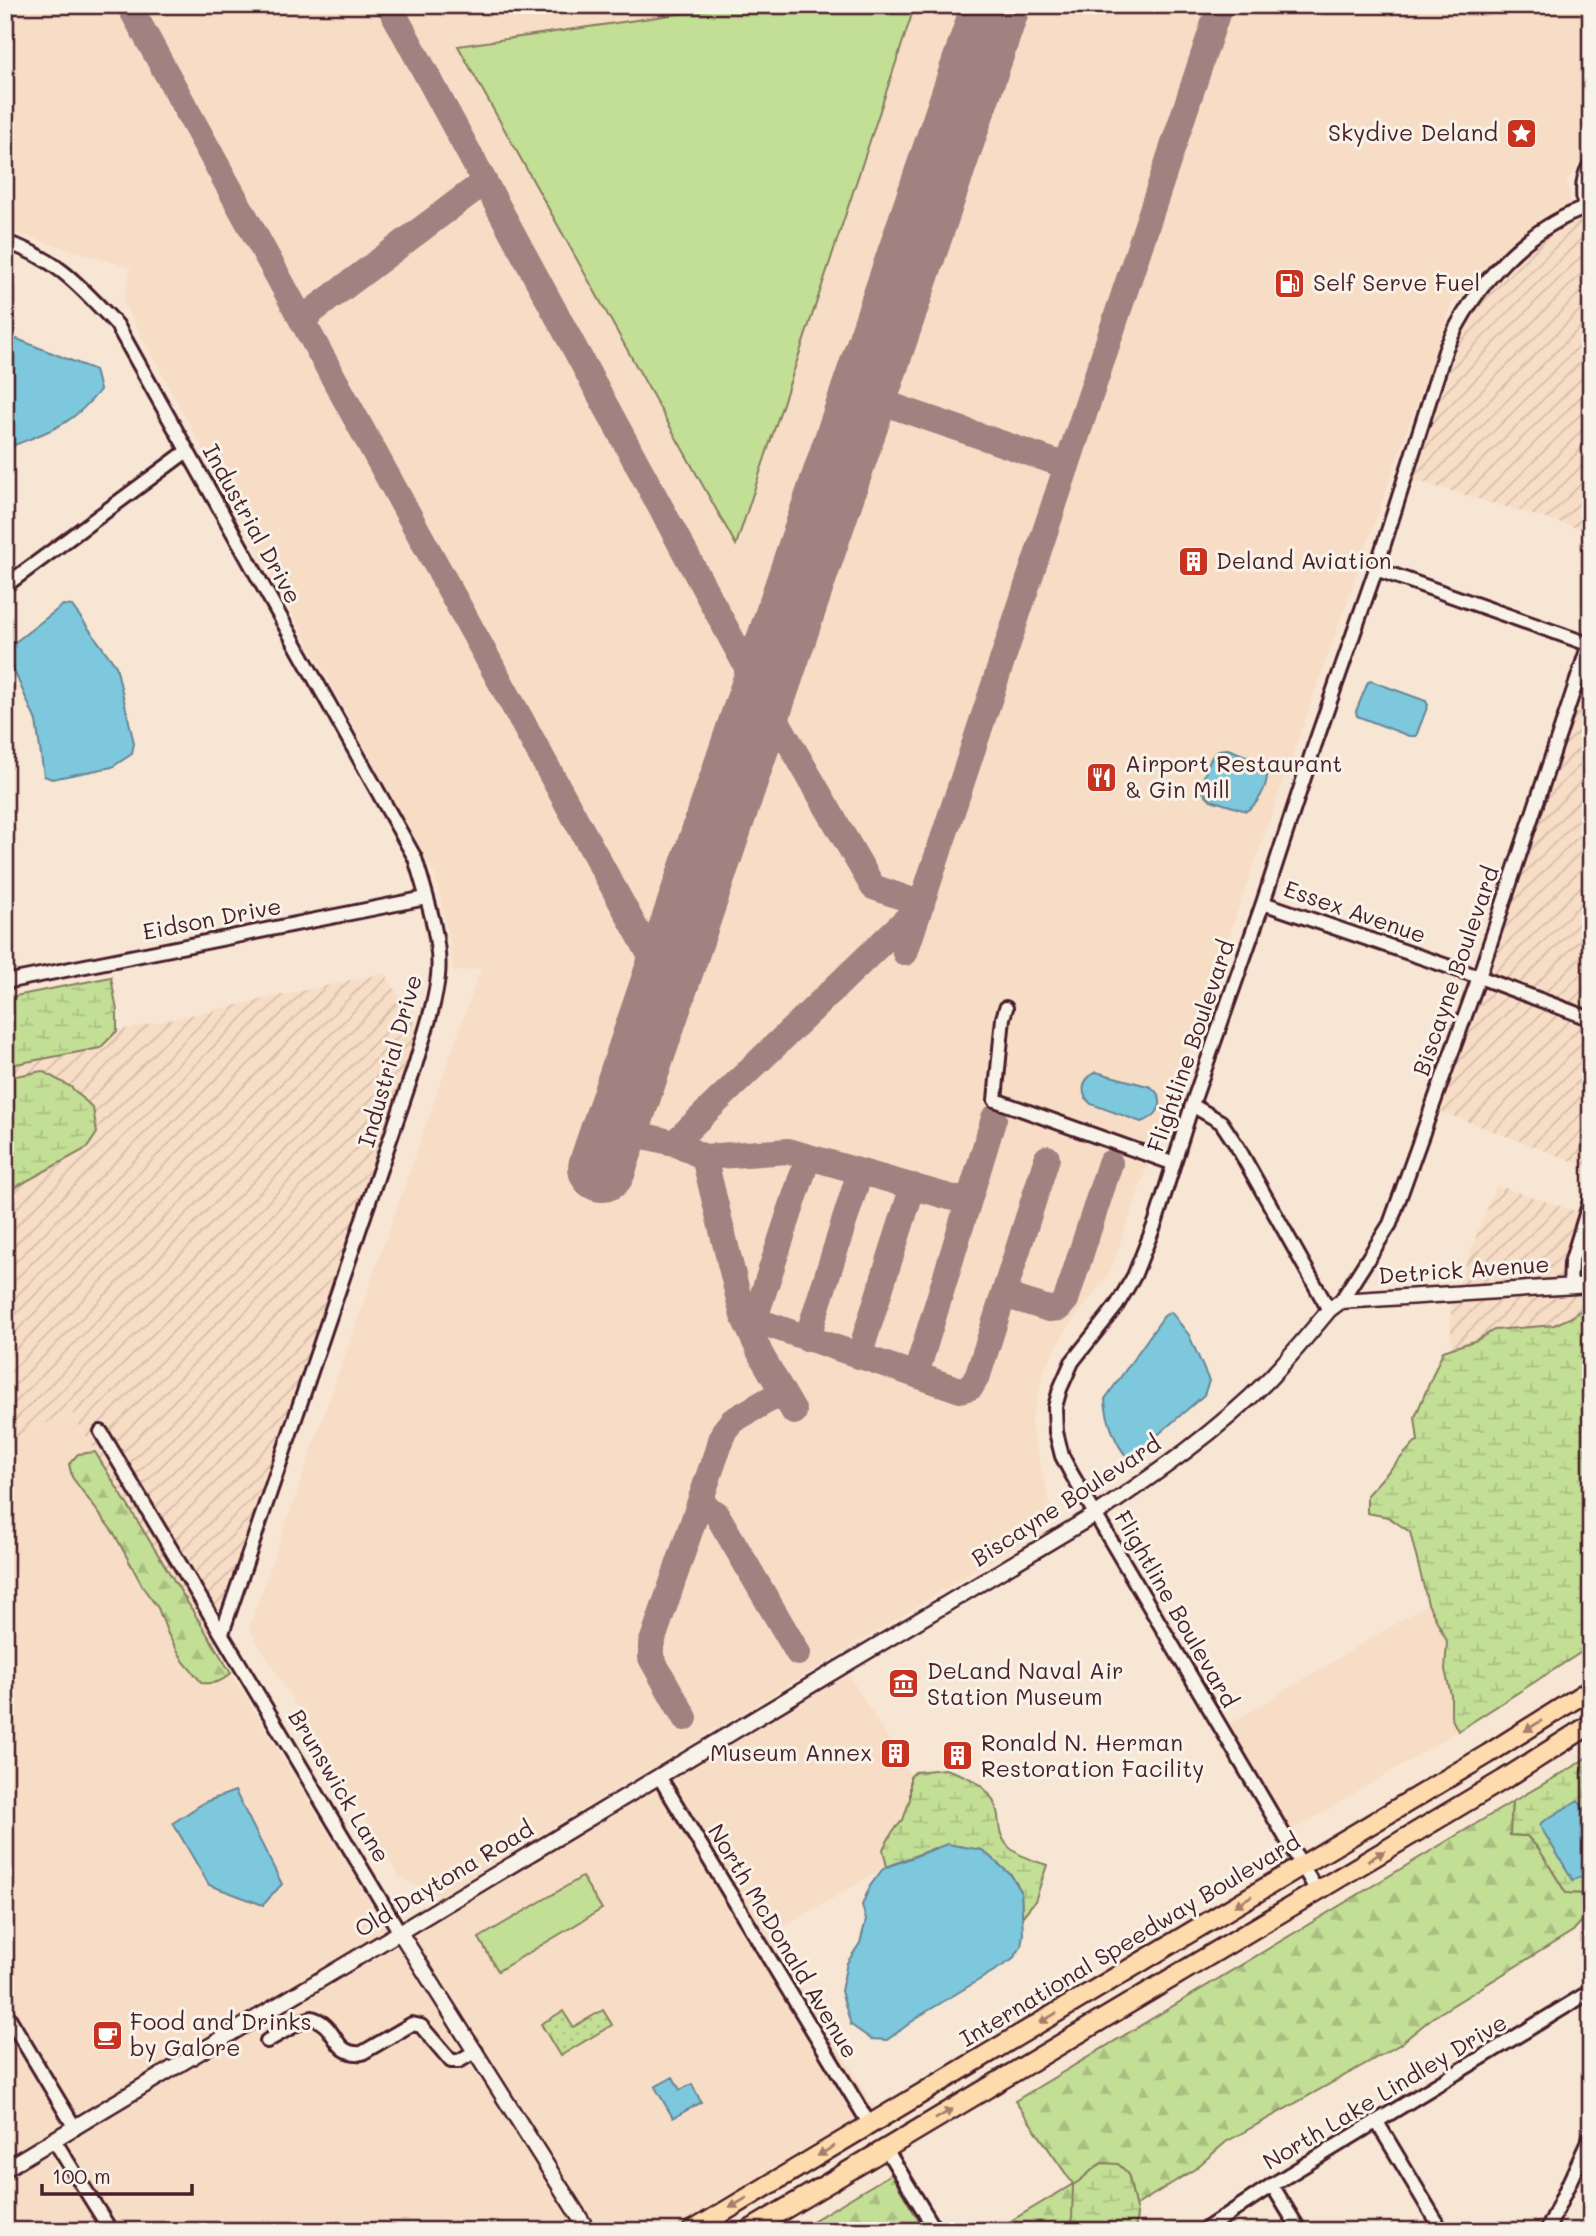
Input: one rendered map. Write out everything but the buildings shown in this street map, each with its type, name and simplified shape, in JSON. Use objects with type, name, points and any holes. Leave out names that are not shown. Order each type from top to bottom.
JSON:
[{"type":"main road","name":"International Speedway Boulevard","points":[[692,2231],[1488,1754],[1591,1689]]},
{"type":"main road","points":[[748,2231],[1503,1780],[1591,1724]]},
{"type":"main road","points":[[886,2149],[886,2136],[891,2124],[908,2102]]},
{"type":"main road","points":[[848,2171],[866,2148],[870,2125]]},
{"type":"street","points":[[1588,207],[1582,190],[1585,172],[1591,164]]},
{"type":"street","name":"Flightline Boulevard","points":[[1317,1891],[1062,1456],[1056,1432],[1055,1408],[1072,1363],[1117,1305],[1134,1276],[1156,1221],[1172,1163],[1376,569],[1446,348],[1465,309],[1485,283],[1518,249],[1564,216],[1588,207]]},
{"type":"street","name":"Industrial Drive","points":[[5,242],[31,250],[73,278],[117,325],[415,858],[438,952],[435,997],[411,1079],[222,1633]]},
{"type":"street","points":[[5,586],[187,451]]},
{"type":"street","points":[[1376,569],[1590,644]]},
{"type":"street","name":"Biscayne Boulevard","points":[[908,1628],[1096,1514],[1146,1480],[1256,1390],[1288,1359],[1329,1310],[1341,1301],[1390,1224],[1479,977],[1590,644]]},
{"type":"street","name":"Eidson Drive","points":[[5,982],[426,898]]},
{"type":"street","name":"Essex Avenue","points":[[1263,903],[1479,977],[1591,1019]]},
{"type":"street","points":[[1006,1008],[995,1100],[1172,1163]]},
{"type":"street","points":[[1192,1105],[1221,1122],[1227,1130],[1329,1310]]},
{"type":"street","points":[[1570,1286],[1571,1263],[1591,1198]]},
{"type":"street","name":"Detrick Avenue","points":[[1341,1301],[1591,1284]]},
{"type":"street","name":"Brunswick Lane","points":[[102,1432],[399,1931],[588,2231]]},
{"type":"street","name":"Old Daytona Road","points":[[5,2169],[908,1628]]},
{"type":"street","name":"North McDonald Avenue","points":[[660,1778],[870,2125]]},
{"type":"street","name":"North Lake Lindley Drive","points":[[1203,2231],[1272,2185],[1591,1991]]},
{"type":"street","points":[[5,2011],[75,2128]]},
{"type":"street","points":[[268,2041],[312,2018],[326,2025],[342,2050],[354,2054],[362,2053],[412,2024],[421,2026],[451,2062],[459,2061],[476,2051]]},
{"type":"street","points":[[1377,2122],[1442,2231]]},
{"type":"street","points":[[1547,2231],[1591,2136]]},
{"type":"street","points":[[54,2140],[111,2231]]},
{"type":"street","points":[[886,2149],[936,2231]]},
{"type":"street","points":[[1272,2185],[1300,2231]]},
{"type":"shaded area","points":[[5,5],[1591,5],[1591,149],[1567,180],[1571,203],[1541,218],[1452,304],[1110,1272],[1065,1332],[1044,1369],[1031,1424],[1054,1521],[440,1896],[400,1878],[249,1628],[481,968],[453,972],[436,878],[123,302],[131,268],[5,230]]},
{"type":"shaded area","points":[[1591,212],[1591,532],[1410,479],[1452,349],[1461,329],[1489,287],[1522,253],[1547,234]]},
{"type":"shaded area","points":[[1591,657],[1591,1013],[1486,974]]},
{"type":"shaded area","points":[[385,973],[419,1031],[216,1634],[218,1637],[215,1646],[70,1410],[5,1446],[5,1193],[87,1148],[93,1108],[71,1087],[42,1071],[5,1078],[5,1066],[100,1048],[117,1031]]},
{"type":"shaded area","points":[[1483,984],[1591,1024],[1591,1168],[1437,1110]]},
{"type":"shaded area","points":[[1496,1185],[1581,1213],[1565,1280],[1456,1289]]},
{"type":"shaded area","points":[[1591,1217],[1591,1279],[1576,1280],[1576,1264]]},
{"type":"shaded area","points":[[1591,1290],[1591,1302],[1572,1317],[1554,1325],[1494,1330],[1477,1340],[1451,1348],[1451,1301]]},
{"type":"shaded area","points":[[70,1410],[95,1452],[78,1454],[72,1477],[115,1535],[144,1589],[158,1608],[168,1634],[184,1662],[202,1683],[214,1684],[231,1673],[388,1931],[76,2120],[5,2001],[5,1446]]},
{"type":"shaded area","points":[[1428,1604],[1447,1641],[1445,1671],[1451,1695],[1451,1717],[1458,1731],[1289,1833],[1226,1726]]},
{"type":"shaded area","points":[[847,1672],[911,1776],[911,1799],[903,1820],[883,1849],[887,1867],[770,1934],[875,2109],[868,2113],[667,1781]]},
{"type":"shaded area","points":[[658,1786],[860,2118],[671,2231],[594,2231],[407,1933]]},
{"type":"shaded area","points":[[398,1938],[468,2049],[452,2055],[421,2020],[412,2018],[360,2048],[349,2047],[330,2022],[321,2015],[299,2016],[261,2039],[266,2049],[313,2024],[322,2029],[341,2055],[353,2060],[366,2058],[413,2030],[418,2031],[448,2066],[474,2059],[582,2231],[117,2231],[61,2142]]},
{"type":"shaded area","points":[[5,2021],[68,2125],[5,2162]]},
{"type":"shaded area","points":[[53,2148],[105,2231],[5,2231],[5,2176]]},
{"type":"green space","points":[[739,5],[915,5],[736,545],[458,46]]},
{"type":"green space","points":[[111,977],[117,1011],[117,1031],[100,1048],[5,1066],[5,998]]},
{"type":"green space","points":[[42,1071],[71,1087],[93,1108],[97,1133],[87,1148],[5,1193],[5,1078]]},
{"type":"green space","points":[[1591,1302],[1591,1646],[1458,1731],[1451,1717],[1451,1695],[1445,1670],[1447,1641],[1428,1604],[1410,1532],[1388,1517],[1367,1513],[1367,1495],[1418,1441],[1415,1417],[1443,1351],[1477,1340],[1494,1330],[1554,1325],[1572,1317]]},
{"type":"green space","points":[[95,1452],[231,1673],[221,1680],[202,1683],[184,1662],[168,1634],[158,1608],[144,1589],[115,1535],[72,1477],[69,1464],[78,1454]]},
{"type":"green space","points":[[1591,1754],[1591,1894],[1566,1893],[1539,1849],[1527,1836],[1510,1835],[1512,1802]]},
{"type":"green space","points":[[945,1769],[972,1780],[992,1798],[999,1828],[1005,1843],[1011,1849],[1047,1865],[1035,1901],[1022,1917],[1021,1891],[1011,1875],[982,1850],[934,1848],[887,1867],[883,1849],[903,1820],[910,1799],[910,1777],[915,1772]]},
{"type":"green space","points":[[1512,1802],[1510,1835],[1527,1836],[1539,1849],[1566,1893],[1591,1894],[1591,1911],[1573,1931],[1432,2018],[1399,2045],[1226,2142],[1195,2169],[1135,2206],[1128,2173],[1086,2177],[1074,2186],[1079,2231],[994,2231],[1073,2184],[1015,2101]]},
{"type":"green space","points":[[582,1877],[602,1909],[498,1971],[479,1938]]},
{"type":"green space","points":[[603,2010],[612,2025],[560,2056],[541,2024],[563,2011],[573,2027]]},
{"type":"green space","points":[[1102,2163],[1118,2164],[1128,2173],[1137,2214],[1135,2231],[1079,2231],[1072,2220],[1073,2185]]},
{"type":"green space","points":[[891,2174],[925,2231],[796,2231]]},
{"type":"water","points":[[17,339],[95,370],[100,390],[68,421],[5,449],[5,345]]},
{"type":"water","points":[[63,605],[72,606],[116,666],[134,743],[132,754],[112,767],[52,779],[44,776],[36,721],[5,650]]},
{"type":"water","points":[[1368,682],[1426,701],[1428,705],[1416,736],[1409,736],[1357,716],[1356,711]]},
{"type":"water","points":[[1228,749],[1264,763],[1266,769],[1264,790],[1256,803],[1246,811],[1211,800],[1202,791],[1204,776],[1211,759],[1217,751]]},
{"type":"water","points":[[1096,1072],[1151,1087],[1159,1097],[1157,1112],[1141,1122],[1091,1104],[1085,1095],[1084,1086],[1088,1078]]},
{"type":"water","points":[[1171,1312],[1189,1335],[1209,1381],[1204,1395],[1128,1458],[1112,1430],[1105,1399],[1164,1316]]},
{"type":"water","points":[[235,1791],[282,1884],[263,1905],[209,1885],[173,1823],[205,1802]]},
{"type":"water","points":[[1578,1800],[1591,1820],[1591,1873],[1573,1880],[1540,1826]]},
{"type":"water","points":[[947,1844],[982,1850],[1011,1875],[1021,1891],[1021,1947],[1012,1960],[921,2015],[887,2040],[871,2039],[851,2025],[841,1991],[847,1963],[860,1943],[866,1920],[862,1905],[870,1886],[882,1870]]},
{"type":"water","points":[[673,2077],[680,2090],[692,2084],[701,2102],[673,2118],[655,2087]]},
{"type":"taxiway","points":[[129,5],[665,982]]},
{"type":"taxiway","points":[[389,5],[762,695],[873,887],[922,904],[674,1143],[615,1129]]},
{"type":"taxiway","points":[[905,953],[1220,5]]},
{"type":"taxiway","points":[[302,319],[484,182]]},
{"type":"taxiway","points":[[864,396],[1067,466]]},
{"type":"taxiway","points":[[916,1374],[994,1118]]},
{"type":"taxiway","points":[[674,1143],[704,1157],[743,1316],[761,1355],[794,1412]]},
{"type":"taxiway","points":[[704,1157],[788,1151],[967,1202]]},
{"type":"taxiway","points":[[754,1321],[808,1157]]},
{"type":"taxiway","points":[[743,1316],[960,1390],[971,1387],[978,1375],[1047,1158]]},
{"type":"taxiway","points":[[1004,1295],[1049,1309],[1059,1308],[1066,1300],[1110,1163]]},
{"type":"taxiway","points":[[807,1339],[860,1172]]},
{"type":"taxiway","points":[[859,1356],[913,1186]]},
{"type":"taxiway","points":[[685,1718],[651,1658],[651,1645],[724,1431],[732,1421],[782,1392]]},
{"type":"taxiway","points":[[699,1504],[716,1513],[798,1653]]},
{"type":"runway","points":[[602,1168],[996,5]]},
{"type":"place","name":"Skydive Deland","points":[[1521,133]]},
{"type":"place","name":"Self Serve Fuel","points":[[1290,283]]},
{"type":"place","name":"Deland Aviation","points":[[1193,561]]},
{"type":"place","name":"Airport Restaurant & Gin Mill","points":[[1102,777]]},
{"type":"place","name":"DeLand Naval Air Station Museum","points":[[904,1684]]},
{"type":"place","name":"Museum Annex","points":[[895,1753]]},
{"type":"place","name":"Ronald N. Herman Restoration Facility","points":[[958,1756]]},
{"type":"place","name":"Food and Drinks by Galore","points":[[107,2035]]}]
